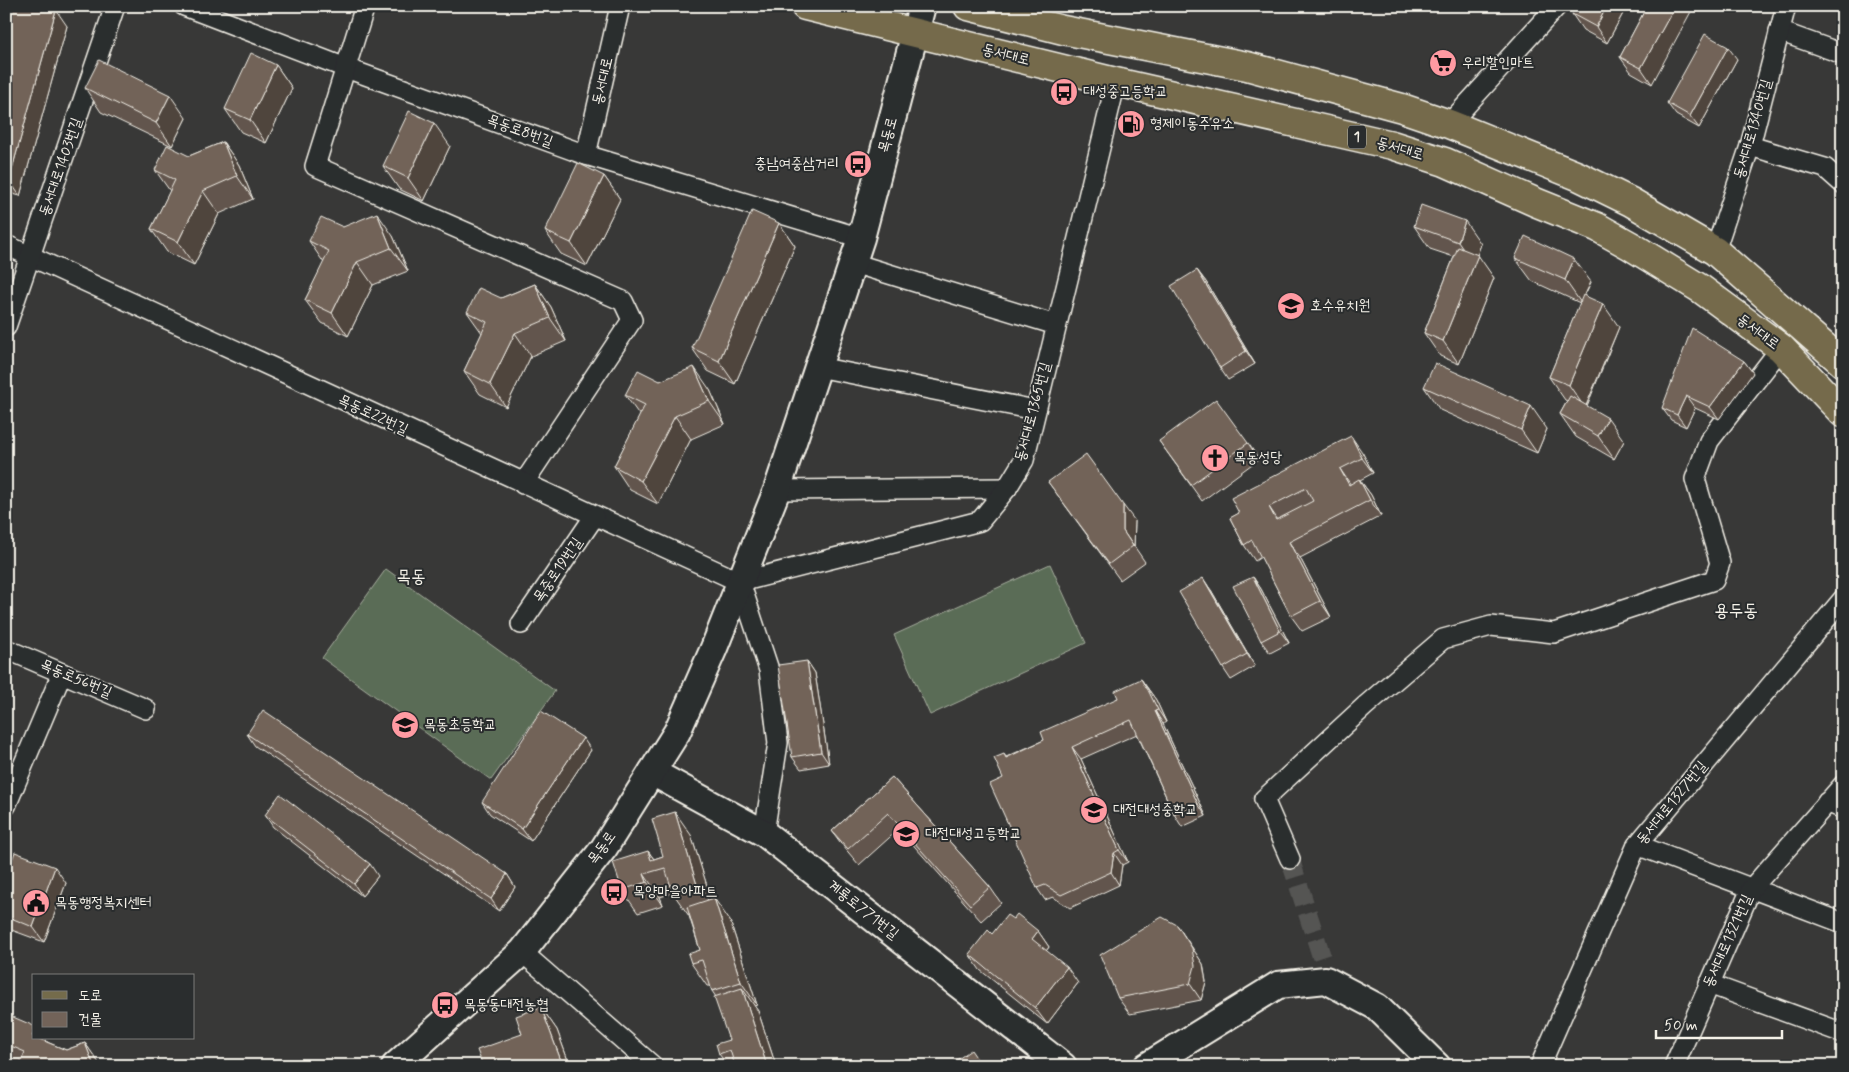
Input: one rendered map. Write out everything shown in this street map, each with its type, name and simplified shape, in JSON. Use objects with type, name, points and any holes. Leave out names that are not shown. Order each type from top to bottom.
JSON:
[{"type":"main road","name":"동서대로","points":[[805,6],[1116,82],[1392,145],[1445,162],[1597,227],[1701,289],[1781,348],[1843,413]]},
{"type":"main road","name":"목동로","points":[[396,1066],[522,952],[604,848],[677,732],[714,648],[777,490],[853,263],[922,6]]},
{"type":"main road","name":"동서대로","points":[[968,6],[1062,30],[1247,66],[1402,108],[1449,124],[1578,176],[1631,202],[1715,251],[1843,363]]},
{"type":"main road","name":"계룡로771번길","points":[[652,772],[764,833],[1063,1066]]},
{"type":"main road","points":[[1147,1066],[1278,984],[1325,972],[1377,1007],[1437,1066]]},
{"type":"street","name":"동서대로1403번길","points":[[6,327],[115,6]]},
{"type":"street","name":"목동로8번길","points":[[184,6],[346,68],[586,155],[860,238]]},
{"type":"street","points":[[365,6],[315,166],[623,302],[632,320],[523,484]]},
{"type":"street","name":"동서대로","points":[[586,155],[620,6]]},
{"type":"street","points":[[1449,124],[1557,6]]},
{"type":"street","name":"동서대로1340번길","points":[[1715,251],[1750,146],[1786,6]]},
{"type":"street","points":[[1779,31],[1843,54]]},
{"type":"street","name":"동서대로1365번길","points":[[740,582],[980,521],[1008,488],[1024,460],[1116,82]]},
{"type":"street","points":[[1750,146],[1825,168],[1843,184]]},
{"type":"street","name":"목동로22번길","points":[[6,245],[740,582]]},
{"type":"street","points":[[853,263],[1056,325]]},
{"type":"street","points":[[1290,859],[1264,799],[1365,706],[1443,640],[1491,626],[1554,633],[1714,580],[1720,563],[1695,479],[1709,441],[1781,348]]},
{"type":"street","points":[[818,367],[1035,410]]},
{"type":"street","points":[[777,490],[1008,488]]},
{"type":"street","name":"목중로19번길","points":[[521,624],[594,516]]},
{"type":"street","points":[[740,582],[769,670],[778,743],[764,833]]},
{"type":"street","name":"동서대로1327번길","points":[[1540,1066],[1637,845],[1843,599]]},
{"type":"street","name":"목동로56번길","points":[[6,649],[146,709]]},
{"type":"street","points":[[6,806],[12,779],[62,673]]},
{"type":"street","name":"동서대로1321번길","points":[[1674,1066],[1751,889],[1835,805],[1843,785]]},
{"type":"street","points":[[1637,845],[1843,923]]},
{"type":"street","points":[[522,952],[653,1066]]},
{"type":"street","points":[[1709,984],[1843,1033]]},
{"type":"green space","points":[[1050,564],[1086,643],[930,715],[894,635]]},
{"type":"green space","points":[[386,569],[555,691],[491,780],[322,658]]},
{"type":"building","points":[[6,6],[41,6],[56,10],[9,180],[6,179]]},
{"type":"building","points":[[1576,6],[1607,6],[1596,27],[1572,14]]},
{"type":"building","points":[[1647,6],[1675,6],[1641,68],[1620,57]]},
{"type":"building","points":[[1705,34],[1728,47],[1690,116],[1667,103]]},
{"type":"building","points":[[251,53],[276,65],[250,120],[225,109]]},
{"type":"building","points":[[99,60],[170,95],[156,123],[85,88]]},
{"type":"building","points":[[409,111],[434,123],[408,178],[383,166]]},
{"type":"building","points":[[223,142],[237,176],[203,191],[178,242],[151,229],[175,180],[155,170],[167,145],[189,156]]},
{"type":"building","points":[[578,163],[604,176],[571,243],[545,231]]},
{"type":"building","points":[[1421,205],[1465,221],[1458,242],[1414,226]]},
{"type":"building","points":[[752,211],[779,223],[719,361],[692,348]]},
{"type":"building","points":[[377,213],[391,248],[357,262],[332,313],[305,300],[329,251],[309,241],[321,217],[343,227]]},
{"type":"building","points":[[1525,236],[1574,259],[1565,280],[1515,258]]},
{"type":"building","points":[[1458,247],[1478,255],[1443,341],[1424,333]]},
{"type":"building","points":[[1197,270],[1246,351],[1220,368],[1171,286]]},
{"type":"building","points":[[535,284],[550,318],[515,333],[490,384],[464,371],[487,322],[467,312],[479,288],[501,298]]},
{"type":"building","points":[[1583,295],[1603,304],[1569,385],[1549,377]]},
{"type":"building","points":[[1692,328],[1744,361],[1710,407],[1686,396],[1677,415],[1662,408]]},
{"type":"building","points":[[1435,363],[1531,406],[1521,430],[1424,387]]},
{"type":"building","points":[[694,367],[709,401],[675,416],[641,481],[614,466],[645,405],[625,395],[638,370],[660,381]]},
{"type":"building","points":[[1570,396],[1608,418],[1598,436],[1560,414]]},
{"type":"building","name":"목동성당","points":[[1216,399],[1248,443],[1191,485],[1159,441]]},
{"type":"building","points":[[1351,436],[1362,458],[1340,469],[1349,485],[1359,479],[1370,500],[1289,542],[1320,601],[1291,616],[1252,540],[1244,545],[1230,518],[1239,513],[1231,498]],"holes":[[[1306,488],[1313,501],[1276,520],[1269,507]]]},
{"type":"building","points":[[1086,454],[1123,505],[1123,531],[1133,546],[1109,564],[1048,482]]},
{"type":"building","points":[[1253,577],[1280,631],[1261,641],[1233,586]]},
{"type":"building","points":[[1203,578],[1247,654],[1223,668],[1179,592]]},
{"type":"building","points":[[807,661],[821,752],[792,757],[778,665]]},
{"type":"building","points":[[1141,679],[1158,710],[1155,711],[1198,804],[1174,814],[1131,720],[1072,747],[1119,850],[1114,853],[1111,872],[1061,895],[1045,885],[1037,888],[990,784],[1003,778],[994,758],[1004,754],[1006,758],[1044,740],[1041,732],[1118,698],[1115,691]]},
{"type":"building","points":[[263,710],[507,874],[491,899],[247,734]]},
{"type":"building","points":[[541,711],[583,738],[522,829],[482,802]]},
{"type":"building","points":[[892,777],[990,887],[970,905],[888,813],[848,849],[832,831]]},
{"type":"building","points":[[280,794],[370,864],[354,884],[265,815]]},
{"type":"building","points":[[675,812],[697,885],[673,893],[665,868],[644,874],[647,882],[622,890],[613,862],[648,851],[651,860],[663,856],[652,819]]},
{"type":"building","points":[[15,852],[55,867],[33,927],[6,916],[6,876]]},
{"type":"building","points":[[714,898],[741,982],[712,991],[702,960],[691,963],[688,954],[700,950],[687,907]]},
{"type":"building","points":[[1017,914],[1038,931],[1032,939],[1067,967],[1035,1008],[969,954],[988,930],[992,934],[1007,915],[1013,919]]},
{"type":"building","points":[[1162,917],[1177,925],[1192,948],[1195,966],[1190,984],[1118,998],[1100,955]]},
{"type":"building","points":[[742,988],[767,1066],[735,1066],[730,1050],[719,1054],[716,1044],[729,1040],[714,997]]},
{"type":"building","points":[[541,1007],[563,1066],[533,1066],[531,1061],[517,1066],[483,1066],[477,1050],[522,1034],[516,1016]]},
{"type":"building","points":[[6,1014],[32,1025],[32,1040],[42,1040],[66,1050],[85,1043],[94,1066],[19,1066],[25,1052],[6,1044]]},
{"type":"building","points":[[971,1050],[982,1066],[948,1066]]},
{"type":"tunnel","points":[[1290,859],[1324,964]]},
{"type":"place","name":"우리할인마트","points":[[1443,63]]},
{"type":"place","name":"대성중고등학교","points":[[1064,92]]},
{"type":"place","name":"형제이동주유소","points":[[1131,124]]},
{"type":"place","name":"충남여중삼거리","points":[[858,164]]},
{"type":"place","name":"호수유치원","points":[[1291,306]]},
{"type":"place","name":"목동성당","points":[[1215,458]]},
{"type":"place","name":"목동초등학교","points":[[405,725]]},
{"type":"place","name":"대전대성중학교","points":[[1094,810]]},
{"type":"place","name":"대전대성고등학교","points":[[906,834]]},
{"type":"place","name":"목양마을아파트","points":[[614,892]]},
{"type":"place","name":"목동행정복지센터","points":[[36,903]]},
{"type":"place","name":"목동동대전농협","points":[[445,1005]]},
{"type":"district","name":"목동","points":[[411,577]]},
{"type":"district","name":"용두동","points":[[1736,611]]}]
